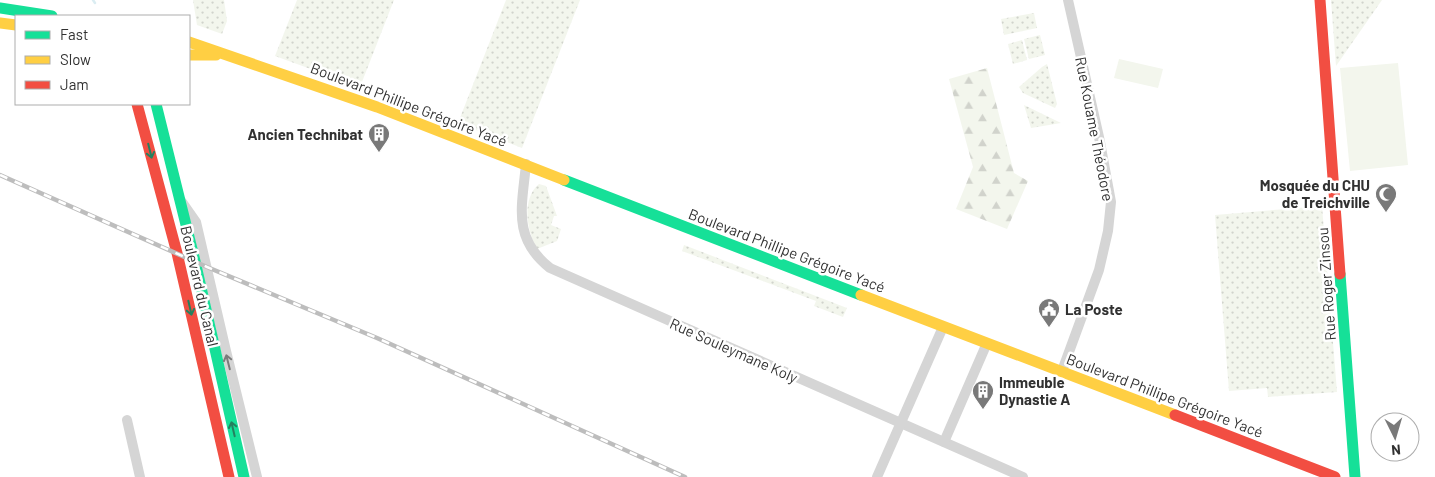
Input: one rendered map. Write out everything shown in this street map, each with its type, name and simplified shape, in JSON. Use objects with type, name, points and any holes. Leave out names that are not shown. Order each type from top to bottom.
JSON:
[{"type":"main road","name":"Rue Roger Zinsou","points":[[1320,0],[1355,477]]},
{"type":"main road","points":[[0,8],[46,15]]},
{"type":"main road","points":[[0,22],[15,25]]},
{"type":"main road","name":"Boulevard Phillipe Grégoire Yacé","points":[[190,42],[377,107],[1335,477]]},
{"type":"main road","name":"Boulevard Phillipe Grégoire Yacé","points":[[190,55],[226,56]]},
{"type":"main road","name":"Boulevard du Canal","points":[[137,105],[174,244],[229,477]]},
{"type":"main road","name":"Boulevard du Canal","points":[[156,105],[244,477]]},
{"type":"street","name":"Rue Kouame Théodore","points":[[1062,371],[1099,270],[1108,231],[1111,202],[1099,136],[1068,0]]},
{"type":"street","name":"Rue Souleymane Koly","points":[[526,164],[522,199],[522,230],[535,255],[550,268],[1023,477]]},
{"type":"street","name":"Boulevard du Canal","points":[[179,198],[196,222],[257,477]]},
{"type":"street","points":[[877,477],[943,327]]},
{"type":"street","points":[[944,442],[987,343]]},
{"type":"street","points":[[127,420],[140,477]]},
{"type":"green space","points":[[193,0],[224,0],[227,21],[222,34],[197,25]]},
{"type":"green space","points":[[297,0],[394,0],[360,87],[275,56]]},
{"type":"green space","points":[[506,0],[580,0],[522,148],[458,123]]},
{"type":"green space","points":[[1331,0],[1382,0],[1336,66]]},
{"type":"green space","points":[[1034,13],[1037,28],[1004,35],[1001,19]]},
{"type":"green space","points":[[1040,35],[1045,55],[1029,59],[1024,39]]},
{"type":"green space","points":[[1022,40],[1027,60],[1013,64],[1008,44]]},
{"type":"green space","points":[[1119,59],[1163,69],[1158,88],[1114,78]]},
{"type":"green space","points":[[1398,63],[1408,165],[1350,171],[1340,68]]},
{"type":"green space","points":[[1047,64],[1057,104],[1055,108],[1023,93],[1019,87]]},
{"type":"green space","points":[[987,68],[1014,173],[1028,181],[1007,229],[956,209],[973,167],[949,79]]},
{"type":"green space","points":[[1024,105],[1061,123],[1031,128]]},
{"type":"green space","points":[[539,184],[546,186],[557,216],[554,216],[551,225],[561,229],[557,241],[537,249],[528,224],[528,206],[533,190]]},
{"type":"green space","points":[[1322,206],[1337,392],[1268,397],[1267,388],[1229,391],[1215,215]]},
{"type":"green space","points":[[684,245],[847,308],[843,317],[814,306],[816,301],[682,251]]},
{"type":"railway","points":[[0,175],[207,267],[377,338],[685,477]]},
{"type":"traffic: fast","points":[[0,8],[46,15]]},
{"type":"traffic: fast","points":[[156,105],[195,261],[244,477]]},
{"type":"traffic: fast","points":[[564,180],[861,295]]},
{"type":"traffic: fast","points":[[1340,274],[1355,477]]},
{"type":"traffic: slow","points":[[0,23],[15,25]]},
{"type":"traffic: slow","points":[[190,42],[377,107],[564,180]]},
{"type":"traffic: slow","points":[[190,55],[216,55]]},
{"type":"traffic: slow","points":[[861,295],[1175,415]]},
{"type":"traffic: jam","points":[[1320,0],[1340,274]]},
{"type":"traffic: jam","points":[[137,105],[177,253],[229,477]]},
{"type":"traffic: jam","points":[[1175,415],[1335,477]]},
{"type":"place","name":"Ancien Technibat","points":[[379,153]]},
{"type":"place","name":"Mosquée du CHU de Treichville","points":[[1386,213]]},
{"type":"place","name":"La Poste","points":[[1049,328]]},
{"type":"place","name":"Immeuble Dynastie A","points":[[983,410]]}]
